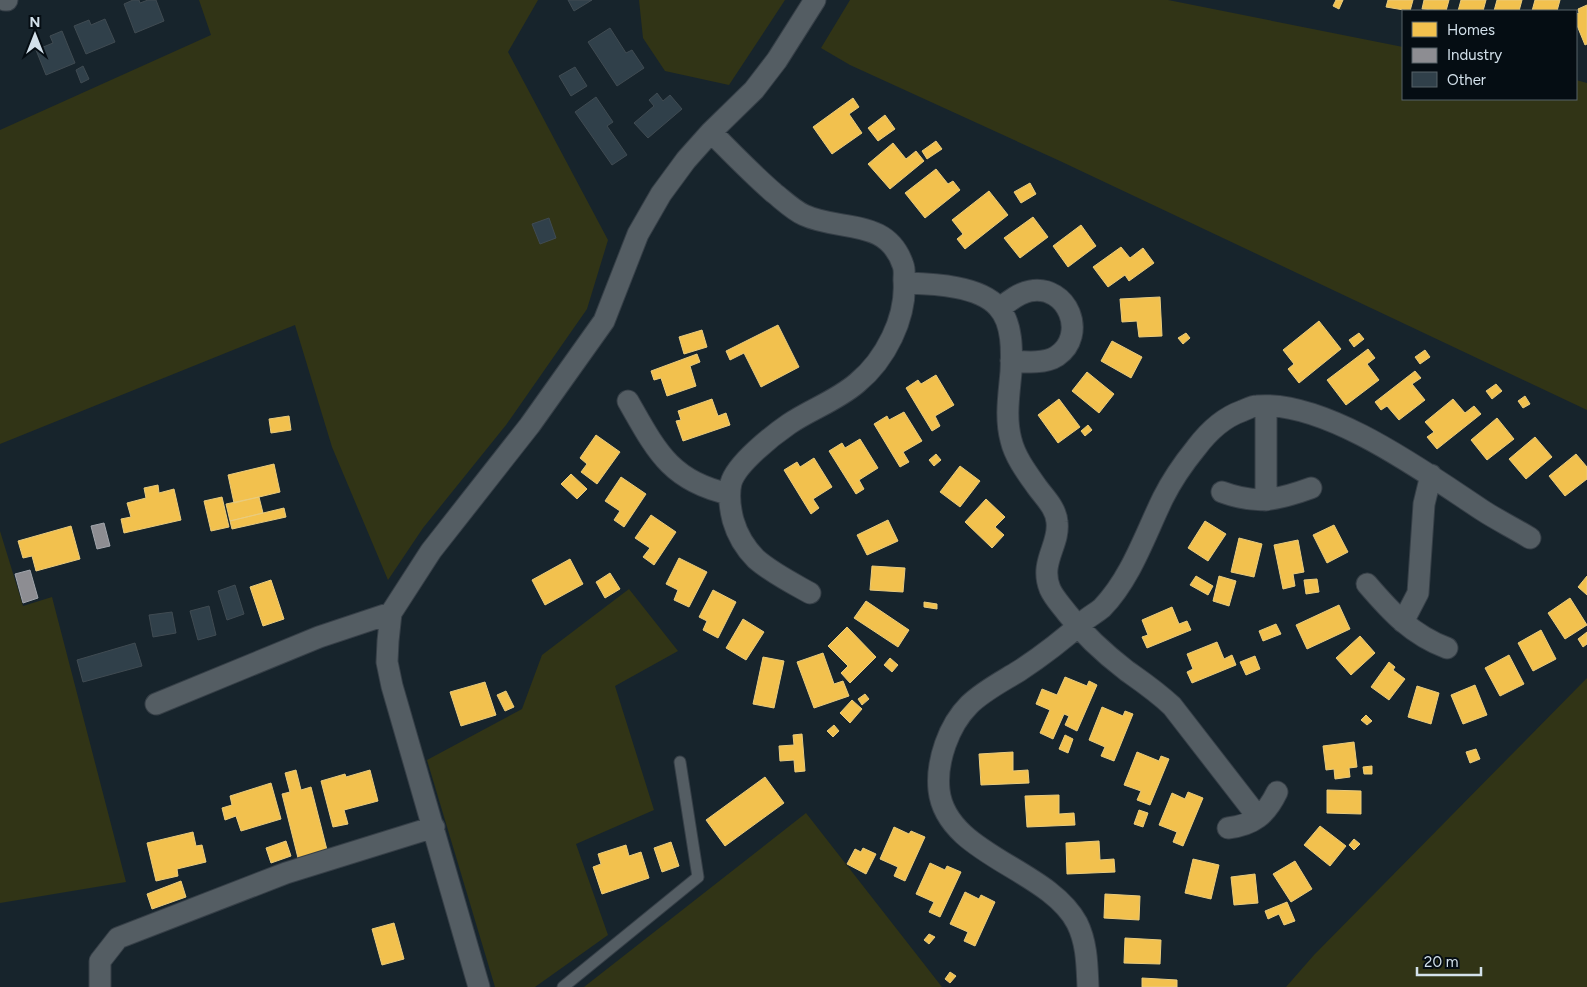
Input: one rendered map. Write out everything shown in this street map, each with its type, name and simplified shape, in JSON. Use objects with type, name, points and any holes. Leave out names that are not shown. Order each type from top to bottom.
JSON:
[{"type":"street","points":[[479,987],[392,686],[387,662],[391,613],[431,551],[530,425],[604,321],[638,234],[650,210],[686,160],[711,132],[754,90],[777,60],[816,0]]},
{"type":"street","points":[[711,132],[753,175],[787,204],[804,215],[876,232],[892,245],[903,266],[905,283],[902,311],[888,346],[870,371],[840,396],[789,424],[758,449],[744,463],[731,481],[729,499],[736,530],[744,544],[754,557],[767,568],[810,593]]},
{"type":"street","points":[[905,283],[947,285],[966,290],[992,301],[1000,308],[1008,326],[1011,342],[1008,402],[1011,441],[1027,472],[1053,509],[1057,522],[1057,534],[1048,561],[1047,576],[1050,588],[1058,603],[1078,628],[1172,706],[1258,817]]},
{"type":"street","points":[[1000,308],[1019,294],[1044,290],[1054,293],[1070,311],[1072,330],[1070,340],[1064,350],[1056,357],[1034,362],[1011,361]]},
{"type":"street","points":[[628,401],[651,442],[675,469],[698,485],[730,494]]},
{"type":"street","points":[[1088,987],[1087,956],[1076,921],[1044,887],[980,848],[962,833],[945,811],[939,791],[939,764],[955,723],[969,705],[1026,667],[1078,628],[1101,608],[1119,586],[1136,557],[1164,496],[1181,467],[1217,424],[1234,413],[1254,406],[1277,406],[1301,411],[1332,422],[1368,439],[1431,475],[1485,512],[1530,538]]},
{"type":"street","points":[[1266,406],[1266,500]]},
{"type":"street","points":[[1403,622],[1418,594],[1424,504],[1431,475]]},
{"type":"street","points":[[1222,492],[1240,499],[1266,500],[1284,497],[1312,488]]},
{"type":"street","points":[[1368,584],[1393,614],[1429,641],[1447,648]]},
{"type":"street","points":[[156,704],[319,637],[391,613]]},
{"type":"street","points":[[1228,828],[1242,826],[1258,817],[1270,806],[1277,792]]},
{"type":"street","points":[[100,987],[100,962],[118,938],[286,873],[434,827]]},
{"type":"lane","points":[[563,987],[698,877],[680,762]]},
{"type":"green space","points":[[199,0],[538,0],[508,52],[608,240],[587,309],[506,425],[423,528],[388,580],[332,447],[295,325],[0,444],[0,130],[211,35]]},
{"type":"green space","points":[[639,0],[785,0],[729,85],[665,71],[643,38]]},
{"type":"green space","points":[[850,0],[1168,0],[1402,47],[1402,100],[1577,100],[1577,80],[1587,83],[1587,410],[1060,161],[850,65],[821,48]]},
{"type":"green space","points":[[0,531],[23,606],[52,597],[126,882],[0,903]]},
{"type":"green space","points":[[629,589],[678,651],[615,686],[654,810],[576,844],[608,935],[535,987],[495,987],[427,760],[522,709],[542,655]]},
{"type":"green space","points":[[1587,678],[1587,987],[1286,987],[1314,955]]},
{"type":"green space","points":[[806,813],[942,987],[584,987]]},
{"type":"building: Homes","points":[[1336,0],[1343,0],[1339,9],[1333,6]]},
{"type":"building: Homes","points":[[1388,0],[1413,0],[1410,10],[1386,7]]},
{"type":"building: Homes","points":[[1424,0],[1449,0],[1446,10],[1422,9]]},
{"type":"building: Homes","points":[[1461,0],[1486,0],[1483,10],[1458,10]]},
{"type":"building: Homes","points":[[1497,0],[1522,0],[1519,10],[1494,10]]},
{"type":"building: Homes","points":[[1535,0],[1560,0],[1557,10],[1532,10]]},
{"type":"building: Homes","points":[[1587,5],[1587,44],[1585,45],[1577,25],[1578,9]]},
{"type":"building: Homes","points":[[853,98],[859,107],[849,114],[862,133],[832,154],[813,127]]},
{"type":"building: Homes","points":[[885,115],[895,129],[878,141],[868,128]]},
{"type":"building: Homes","points":[[936,141],[942,149],[927,159],[922,151]]},
{"type":"building: Homes","points":[[893,143],[906,159],[916,151],[924,161],[890,189],[868,164]]},
{"type":"building: Homes","points":[[936,169],[948,184],[953,181],[960,190],[925,218],[905,193]]},
{"type":"building: Homes","points":[[1030,183],[1036,194],[1021,203],[1014,192]]},
{"type":"building: Homes","points":[[989,191],[1008,215],[965,249],[957,239],[963,234],[952,220]]},
{"type":"building: Homes","points":[[1033,217],[1048,237],[1020,258],[1004,238]]},
{"type":"building: Homes","points":[[1081,225],[1096,246],[1068,267],[1053,246]]},
{"type":"building: Homes","points":[[1121,247],[1130,258],[1143,248],[1154,263],[1129,281],[1125,275],[1108,287],[1093,267]]},
{"type":"building: Homes","points":[[1160,297],[1162,336],[1139,337],[1137,321],[1122,322],[1120,299]]},
{"type":"building: Homes","points":[[1319,321],[1341,349],[1299,383],[1288,369],[1294,364],[1283,350]]},
{"type":"building: Homes","points":[[778,325],[799,367],[761,387],[744,353],[730,360],[726,351]]},
{"type":"building: Homes","points":[[702,330],[707,347],[684,354],[679,337]]},
{"type":"building: Homes","points":[[1186,333],[1190,338],[1183,344],[1178,338]]},
{"type":"building: Homes","points":[[1359,333],[1364,339],[1354,347],[1349,340]]},
{"type":"building: Homes","points":[[1112,341],[1142,357],[1131,378],[1101,361]]},
{"type":"building: Homes","points":[[1368,349],[1375,358],[1367,364],[1379,380],[1346,405],[1327,380]]},
{"type":"building: Homes","points":[[1425,350],[1430,357],[1420,364],[1415,357]]},
{"type":"building: Homes","points":[[697,354],[700,362],[690,366],[696,386],[667,396],[661,378],[654,380],[651,371]]},
{"type":"building: Homes","points":[[1415,371],[1421,378],[1412,384],[1425,400],[1399,420],[1387,406],[1381,410],[1375,402]]},
{"type":"building: Homes","points":[[1087,372],[1114,394],[1099,413],[1072,391]]},
{"type":"building: Homes","points":[[936,375],[954,405],[935,416],[940,426],[932,431],[906,388],[918,380],[921,384]]},
{"type":"building: Homes","points":[[1496,384],[1502,391],[1492,399],[1486,391]]},
{"type":"building: Homes","points":[[1525,396],[1530,404],[1523,408],[1518,401]]},
{"type":"building: Homes","points":[[712,399],[718,416],[726,413],[730,425],[683,441],[676,421],[681,420],[678,411]]},
{"type":"building: Homes","points":[[1059,399],[1080,427],[1058,443],[1038,415]]},
{"type":"building: Homes","points":[[1453,399],[1465,413],[1474,406],[1481,414],[1437,449],[1427,437],[1434,432],[1425,422]]},
{"type":"building: Homes","points":[[904,412],[922,441],[903,452],[909,462],[900,467],[874,424],[887,416],[889,420]]},
{"type":"building: Homes","points":[[289,416],[291,430],[271,433],[269,419]]},
{"type":"building: Homes","points":[[1497,418],[1514,439],[1487,460],[1471,440]]},
{"type":"building: Homes","points":[[1088,425],[1092,430],[1085,436],[1081,431]]},
{"type":"building: Homes","points":[[596,435],[620,452],[597,484],[581,472],[587,464],[580,458]]},
{"type":"building: Homes","points":[[1535,437],[1552,457],[1526,479],[1509,459]]},
{"type":"building: Homes","points":[[860,439],[878,468],[859,480],[864,489],[856,494],[829,451],[842,443],[845,448]]},
{"type":"building: Homes","points":[[936,454],[941,460],[934,466],[929,460]]},
{"type":"building: Homes","points":[[1576,454],[1587,467],[1587,479],[1565,496],[1549,476]]},
{"type":"building: Homes","points":[[814,458],[832,487],[813,499],[819,508],[811,514],[784,470],[797,462],[800,467]]},
{"type":"building: Homes","points":[[274,464],[280,492],[234,503],[228,475]]},
{"type":"building: Homes","points":[[960,466],[980,481],[960,507],[940,492]]},
{"type":"building: Homes","points":[[571,474],[587,489],[577,499],[561,484]]},
{"type":"building: Homes","points":[[621,477],[646,494],[624,527],[614,520],[620,511],[605,501]]},
{"type":"building: Homes","points":[[158,485],[159,493],[174,489],[181,520],[124,533],[121,519],[131,517],[127,503],[146,498],[144,488]]},
{"type":"building: Homes","points":[[222,497],[229,527],[211,531],[204,501]]},
{"type":"building: Homes","points":[[259,497],[263,513],[230,521],[226,504]]},
{"type":"building: Homes","points":[[986,499],[1005,517],[995,527],[1004,535],[992,548],[965,522]]},
{"type":"building: Homes","points":[[284,508],[286,517],[232,529],[230,521]]},
{"type":"building: Homes","points":[[651,515],[676,532],[654,565],[643,557],[650,548],[635,538]]},
{"type":"building: Homes","points":[[888,520],[898,541],[867,555],[857,535]]},
{"type":"building: Homes","points":[[1205,521],[1226,534],[1208,561],[1188,548]]},
{"type":"building: Homes","points":[[1334,525],[1348,552],[1327,563],[1313,535]]},
{"type":"building: Homes","points":[[71,526],[80,559],[36,571],[32,556],[23,558],[18,541]]},
{"type":"building: Homes","points":[[1239,538],[1262,544],[1254,577],[1231,572]]},
{"type":"building: Homes","points":[[1298,540],[1304,572],[1293,574],[1295,586],[1283,589],[1274,545]]},
{"type":"building: Homes","points":[[679,558],[707,572],[689,607],[674,600],[678,590],[666,584]]},
{"type":"building: Homes","points":[[570,559],[583,584],[545,605],[532,580]]},
{"type":"building: Homes","points":[[872,566],[905,568],[903,592],[870,590]]},
{"type":"building: Homes","points":[[610,573],[620,589],[605,598],[596,582]]},
{"type":"building: Homes","points":[[1196,576],[1213,586],[1208,595],[1190,585]]},
{"type":"building: Homes","points":[[1219,576],[1236,581],[1229,606],[1213,601]]},
{"type":"building: Homes","points":[[1587,576],[1587,595],[1578,587]]},
{"type":"building: Homes","points":[[1317,579],[1319,592],[1306,594],[1304,580]]},
{"type":"building: Homes","points":[[271,580],[284,619],[263,626],[250,587]]},
{"type":"building: Homes","points":[[713,590],[736,602],[718,638],[703,630],[707,621],[699,617]]},
{"type":"building: Homes","points":[[1570,598],[1587,625],[1565,639],[1548,613]]},
{"type":"building: Homes","points":[[866,601],[909,630],[898,647],[854,618]]},
{"type":"building: Homes","points":[[924,602],[937,604],[937,609],[924,607]]},
{"type":"building: Homes","points":[[1339,605],[1350,629],[1307,649],[1296,625]]},
{"type":"building: Homes","points":[[1172,607],[1179,624],[1187,621],[1191,630],[1147,648],[1142,637],[1148,635],[1142,620]]},
{"type":"building: Homes","points":[[743,619],[764,632],[746,660],[726,648]]},
{"type":"building: Homes","points":[[1276,624],[1281,634],[1263,641],[1259,631]]},
{"type":"building: Homes","points":[[847,627],[876,657],[850,683],[841,673],[848,666],[828,646]]},
{"type":"building: Homes","points":[[1541,630],[1556,659],[1533,671],[1518,643]]},
{"type":"building: Homes","points":[[1587,632],[1587,644],[1583,647],[1578,639]]},
{"type":"building: Homes","points":[[1360,636],[1375,653],[1351,675],[1336,658]]},
{"type":"building: Homes","points":[[1217,642],[1224,659],[1232,655],[1236,665],[1192,683],[1187,672],[1193,669],[1187,654]]},
{"type":"building: Homes","points":[[823,653],[834,684],[843,681],[849,696],[814,708],[797,662]]},
{"type":"building: Homes","points":[[1509,655],[1524,684],[1500,696],[1485,668]]},
{"type":"building: Homes","points":[[1255,656],[1260,669],[1246,675],[1240,662]]},
{"type":"building: Homes","points":[[763,657],[784,661],[774,708],[753,704]]},
{"type":"building: Homes","points":[[890,658],[898,665],[892,672],[884,665]]},
{"type":"building: Homes","points":[[1389,662],[1395,667],[1393,670],[1405,679],[1389,700],[1371,687]]},
{"type":"building: Homes","points":[[1065,677],[1087,686],[1089,681],[1097,685],[1077,731],[1065,725],[1069,716],[1064,714],[1053,739],[1040,733],[1050,710],[1036,704],[1042,689],[1057,695]]},
{"type":"building: Homes","points":[[485,682],[496,715],[461,726],[450,692]]},
{"type":"building: Homes","points":[[1475,685],[1487,715],[1463,724],[1451,695]]},
{"type":"building: Homes","points":[[1417,686],[1439,693],[1431,724],[1408,717]]},
{"type":"building: Homes","points":[[506,691],[514,707],[505,711],[497,695]]},
{"type":"building: Homes","points":[[865,694],[869,699],[862,705],[858,699]]},
{"type":"building: Homes","points":[[852,700],[862,709],[850,723],[840,713]]},
{"type":"building: Homes","points":[[1102,707],[1123,716],[1125,711],[1133,714],[1114,761],[1101,756],[1105,747],[1089,740]]},
{"type":"building: Homes","points":[[1366,715],[1372,721],[1367,725],[1361,720]]},
{"type":"building: Homes","points":[[834,725],[839,731],[833,737],[827,731]]},
{"type":"building: Homes","points":[[802,734],[805,771],[795,772],[794,760],[780,761],[779,746],[794,745],[793,735]]},
{"type":"building: Homes","points":[[1065,735],[1073,739],[1068,753],[1059,749]]},
{"type":"building: Homes","points":[[1354,742],[1357,767],[1349,768],[1350,777],[1335,779],[1334,769],[1326,770],[1323,746]]},
{"type":"building: Homes","points":[[1476,749],[1480,759],[1470,763],[1466,752]]},
{"type":"building: Homes","points":[[1013,752],[1013,771],[1028,770],[1029,783],[981,785],[979,754]]},
{"type":"building: Homes","points":[[1137,752],[1159,761],[1161,756],[1169,759],[1150,805],[1137,800],[1141,791],[1124,785]]},
{"type":"building: Homes","points":[[1372,766],[1372,774],[1364,774],[1363,767]]},
{"type":"building: Homes","points":[[296,770],[301,790],[311,787],[327,850],[298,858],[282,794],[290,792],[285,773]]},
{"type":"building: Homes","points":[[370,770],[378,801],[344,810],[348,824],[333,827],[321,781],[345,774],[346,777]]},
{"type":"building: Homes","points":[[765,777],[784,803],[725,846],[706,820]]},
{"type":"building: Homes","points":[[271,783],[281,819],[241,831],[236,816],[225,820],[222,808],[232,805],[230,796]]},
{"type":"building: Homes","points":[[1327,790],[1361,791],[1361,814],[1327,813]]},
{"type":"building: Homes","points":[[1188,792],[1203,798],[1183,846],[1173,842],[1177,832],[1159,825],[1172,793],[1185,799]]},
{"type":"building: Homes","points":[[1059,795],[1059,814],[1074,813],[1075,825],[1027,827],[1025,796]]},
{"type":"building: Homes","points":[[1139,810],[1148,813],[1143,827],[1134,824]]},
{"type":"building: Homes","points":[[1320,826],[1346,846],[1330,866],[1304,845]]},
{"type":"building: Homes","points":[[894,827],[909,834],[911,831],[925,837],[905,881],[894,876],[898,867],[880,859]]},
{"type":"building: Homes","points":[[193,832],[196,846],[202,845],[206,862],[177,869],[178,876],[156,881],[147,843]]},
{"type":"building: Homes","points":[[1354,839],[1360,844],[1354,850],[1349,845]]},
{"type":"building: Homes","points":[[286,841],[291,856],[271,863],[266,848]]},
{"type":"building: Homes","points":[[1099,841],[1100,860],[1114,859],[1115,872],[1067,874],[1066,843]]},
{"type":"building: Homes","points":[[671,842],[679,866],[662,872],[654,848]]},
{"type":"building: Homes","points":[[626,845],[629,856],[641,852],[649,878],[602,894],[593,867],[601,864],[598,854]]},
{"type":"building: Homes","points":[[863,848],[876,854],[866,874],[847,864],[855,849],[861,852]]},
{"type":"building: Homes","points":[[1193,859],[1219,865],[1211,899],[1185,893]]},
{"type":"building: Homes","points":[[1295,861],[1312,889],[1291,902],[1273,874]]},
{"type":"building: Homes","points":[[930,863],[945,870],[947,866],[961,872],[940,917],[929,912],[934,902],[916,894]]},
{"type":"building: Homes","points":[[1255,874],[1258,903],[1234,905],[1231,877]]},
{"type":"building: Homes","points":[[181,881],[186,897],[152,909],[147,894]]},
{"type":"building: Homes","points":[[965,892],[979,899],[981,895],[995,902],[975,946],[964,941],[968,932],[950,924]]},
{"type":"building: Homes","points":[[1105,894],[1140,896],[1139,920],[1104,918]]},
{"type":"building: Homes","points":[[1287,902],[1295,921],[1284,925],[1279,914],[1268,919],[1265,911]]},
{"type":"building: Homes","points":[[394,923],[404,959],[382,965],[372,929]]},
{"type":"building: Homes","points":[[929,934],[935,937],[929,944],[924,940]]},
{"type":"building: Homes","points":[[1125,938],[1161,940],[1160,964],[1124,963]]},
{"type":"building: Homes","points":[[950,972],[956,976],[950,983],[945,979]]},
{"type":"building: Homes","points":[[1142,978],[1177,980],[1177,987],[1142,987]]},
{"type":"building: Industry","points":[[104,523],[110,546],[97,549],[91,526]]},
{"type":"building: Industry","points":[[30,570],[38,598],[23,603],[15,574]]},
{"type":"building: Other","points":[[133,0],[139,0],[140,3],[156,0],[164,21],[135,33],[124,4]]},
{"type":"building: Other","points":[[568,0],[592,0],[574,11]]},
{"type":"building: Other","points":[[105,19],[115,42],[86,54],[74,26],[89,20],[91,25]]},
{"type":"building: Other","points":[[610,28],[626,53],[632,50],[644,68],[617,86],[588,42]]},
{"type":"building: Other","points":[[62,31],[75,63],[46,75],[36,50],[53,43],[50,36]]},
{"type":"building: Other","points":[[83,66],[89,79],[81,83],[76,70]]},
{"type":"building: Other","points":[[575,67],[587,86],[571,96],[559,76]]},
{"type":"building: Other","points":[[657,93],[663,101],[670,95],[682,109],[648,138],[634,123],[654,106],[649,100]]},
{"type":"building: Other","points":[[596,97],[613,122],[607,126],[627,155],[612,165],[575,112]]},
{"type":"building: Other","points":[[549,218],[556,238],[540,244],[532,224]]},
{"type":"building: Other","points":[[235,585],[244,614],[227,620],[218,591]]},
{"type":"building: Other","points":[[209,606],[216,635],[198,640],[190,611]]},
{"type":"building: Other","points":[[172,612],[176,633],[153,637],[149,615]]},
{"type":"building: Other","points":[[135,643],[142,666],[83,682],[77,660]]}]
